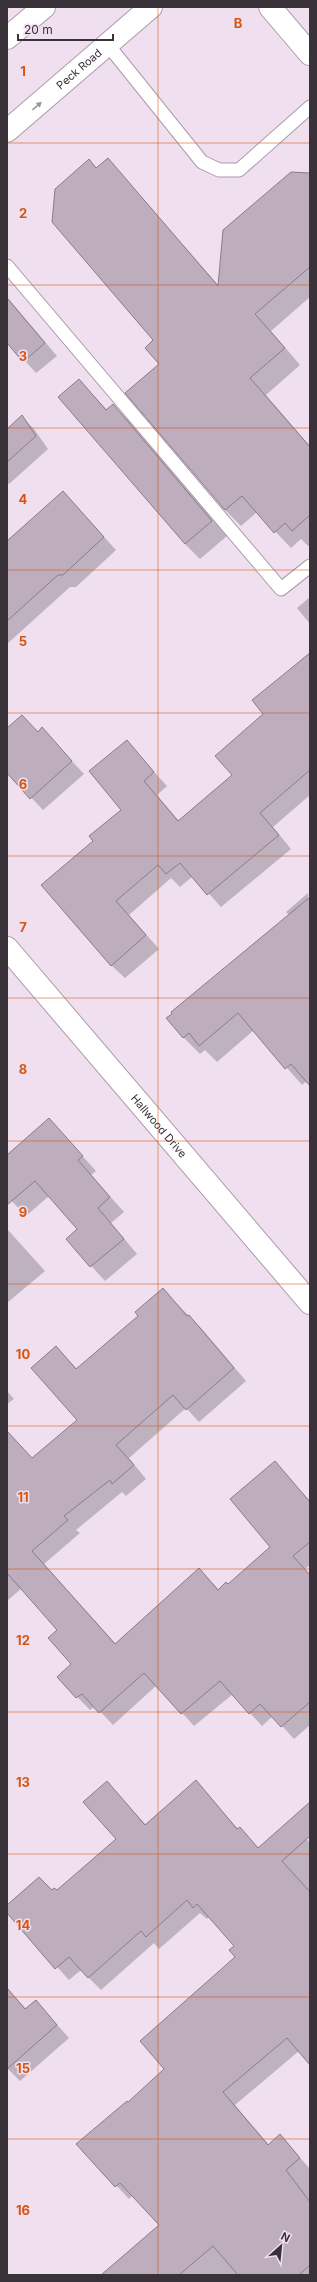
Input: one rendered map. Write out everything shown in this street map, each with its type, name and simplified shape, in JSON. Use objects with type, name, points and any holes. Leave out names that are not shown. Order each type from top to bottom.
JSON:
[{"type":"street","points":[[7,38],[44,7]]},
{"type":"street","name":"Peck Road","points":[[7,132],[151,7]]},
{"type":"street","points":[[270,7],[310,54]]},
{"type":"street","name":"Hallwood Drive","points":[[7,948],[310,1304]]},
{"type":"lane","points":[[108,45],[202,162],[219,170],[239,170],[310,107]]},
{"type":"lane","points":[[7,266],[281,589],[310,566]]},
{"type":"building","points":[[108,158],[218,286],[223,230],[291,172],[310,173],[310,267],[255,314],[285,348],[250,378],[310,447],[310,515],[292,531],[285,523],[274,533],[242,496],[225,510],[125,393],[159,364],[145,348],[153,340],[52,222],[55,189],[89,159],[96,168]]},
{"type":"building","points":[[7,298],[45,343],[23,362],[7,343]]},
{"type":"building","points":[[79,379],[106,410],[113,404],[212,521],[185,544],[58,397]]},
{"type":"building","points":[[22,415],[36,436],[7,462],[7,429]]},
{"type":"building","points":[[63,491],[104,537],[63,575],[58,575],[7,621],[7,541]]},
{"type":"building","points":[[310,653],[310,770],[260,813],[279,835],[207,895],[180,863],[166,874],[158,865],[116,901],[146,935],[111,966],[41,885],[93,841],[89,836],[121,810],[89,771],[127,740],[154,772],[144,781],[178,821],[232,775],[215,756],[263,714],[252,700]]},
{"type":"building","points":[[22,715],[38,732],[42,727],[72,761],[30,799],[7,773],[7,728]]},
{"type":"building","points":[[310,897],[310,1086],[291,1064],[285,1069],[238,1013],[199,1046],[189,1033],[183,1038],[166,1018],[172,1014],[171,1012]]},
{"type":"building","points":[[49,1118],[83,1156],[78,1160],[110,1197],[98,1208],[124,1239],[90,1267],[66,1239],[77,1229],[35,1181],[7,1205],[7,1155]]},
{"type":"building","points":[[163,1288],[187,1316],[189,1315],[234,1368],[186,1410],[173,1395],[116,1445],[134,1465],[112,1484],[110,1480],[64,1516],[68,1520],[32,1551],[115,1644],[199,1568],[218,1590],[226,1582],[228,1584],[270,1547],[230,1499],[275,1461],[310,1502],[310,1542],[293,1556],[310,1575],[310,1702],[281,1727],[260,1704],[249,1714],[220,1681],[181,1714],[144,1673],[99,1713],[82,1694],[76,1698],[57,1677],[71,1664],[48,1638],[57,1630],[7,1573],[7,1431],[32,1458],[77,1420],[31,1368],[56,1346],[76,1369],[138,1316],[135,1312]]},
{"type":"building","points":[[196,1780],[237,1829],[240,1827],[258,1848],[310,1802],[310,1836],[282,1861],[310,1892],[310,2065],[287,2038],[223,2092],[268,2145],[280,2134],[300,2158],[286,2170],[310,2202],[310,2265],[299,2275],[238,2275],[213,2246],[179,2275],[101,2275],[159,2225],[120,2183],[115,2187],[76,2144],[127,2101],[128,2102],[164,2069],[140,2041],[235,1957],[229,1950],[234,1946],[197,1904],[193,1908],[187,1900],[146,1937],[141,1931],[88,1978],[69,1957],[55,1969],[7,1913],[7,1905],[39,1877],[52,1890],[54,1888],[57,1890],[116,1839],[83,1802],[107,1781],[145,1825]]},
{"type":"building","points":[[7,1988],[25,2009],[36,2000],[57,2025],[7,2069]]}]
